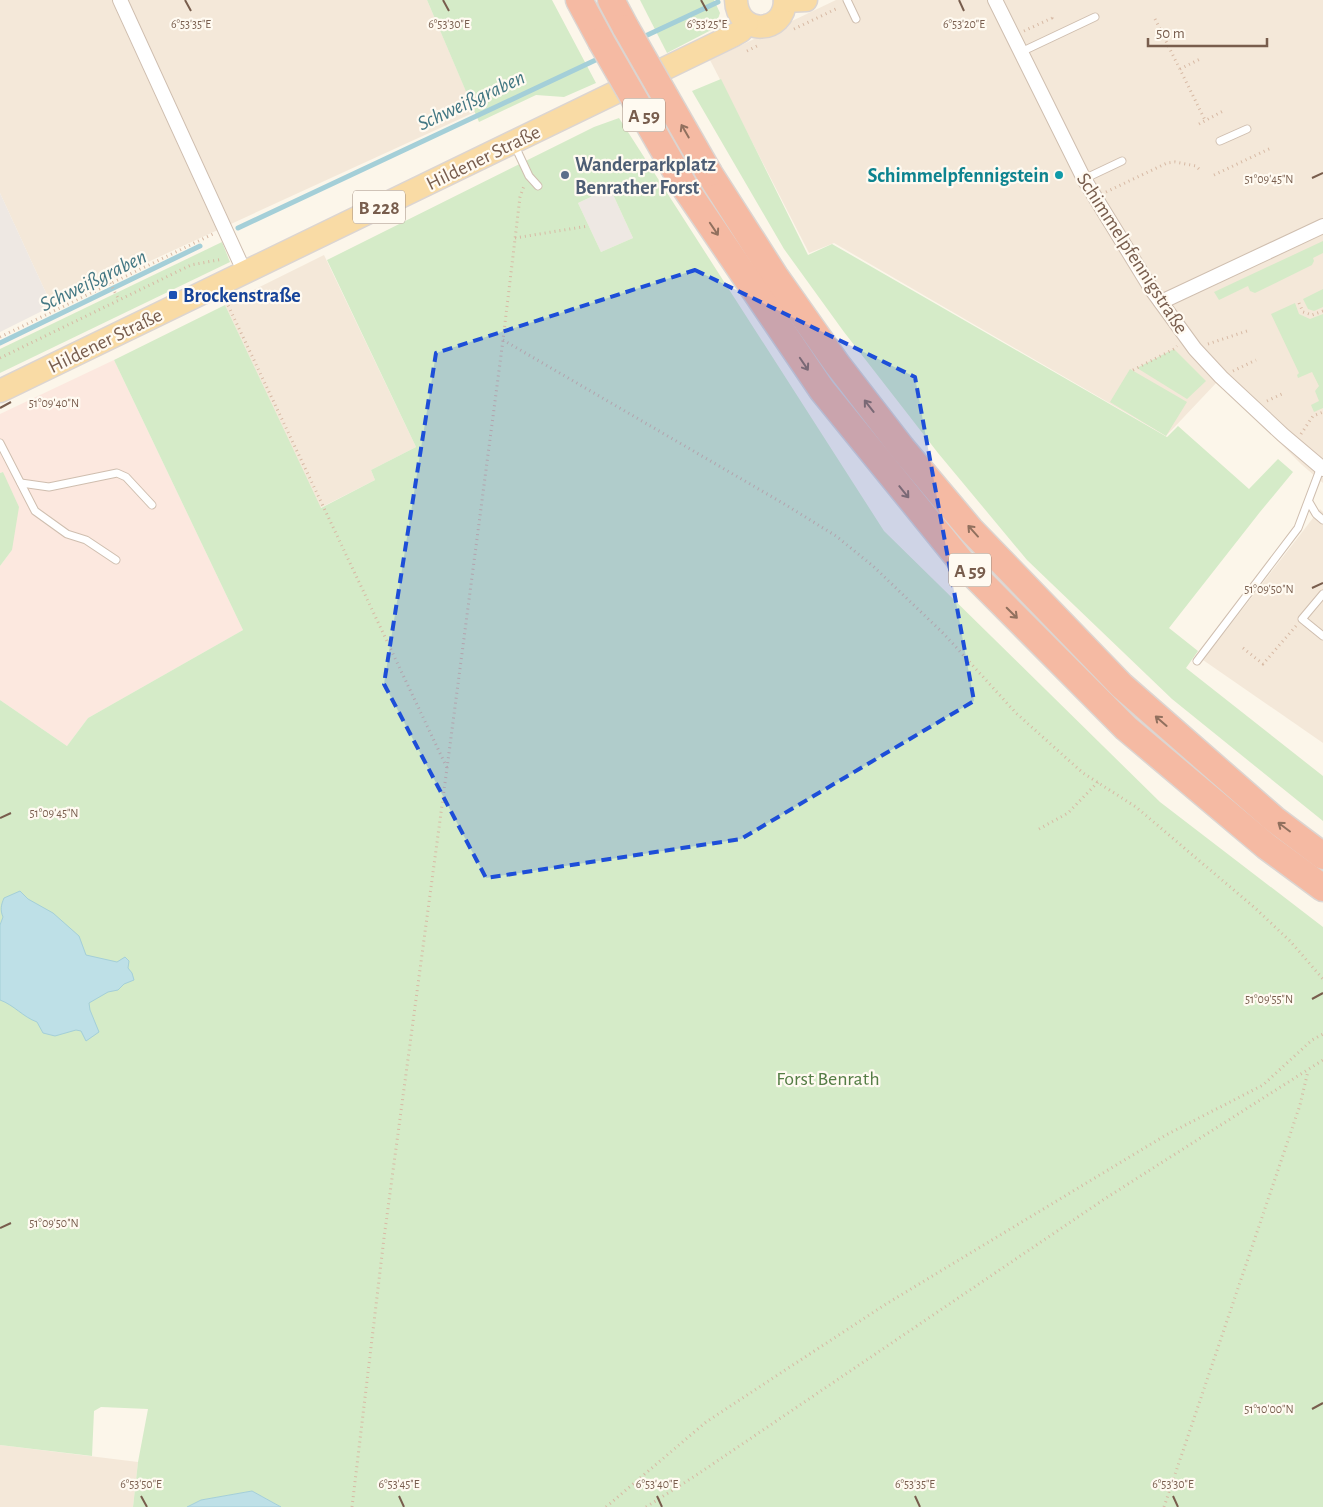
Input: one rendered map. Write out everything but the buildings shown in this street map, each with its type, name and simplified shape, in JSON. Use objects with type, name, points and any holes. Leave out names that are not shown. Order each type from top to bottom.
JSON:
[{"type":"highway","name":"A 59","points":[[580,0],[601,42],[686,188],[822,390],[964,565],[1126,728],[1266,846],[1323,888]]},
{"type":"highway","name":"A 59","points":[[612,0],[709,173],[775,276],[837,364],[902,448],[971,530],[1122,686],[1274,819],[1323,856]]},
{"type":"main road","points":[[736,0],[738,13],[747,23],[762,27],[776,22],[792,0]]},
{"type":"main road","name":"Hildener Straße","points":[[0,391],[242,265],[513,142],[734,35],[741,31],[747,23]]},
{"type":"street","points":[[120,0],[242,265]]},
{"type":"street","name":"Schimmelpfennigstraße","points":[[995,0],[1084,179],[1152,290],[1195,349],[1294,445],[1322,468]]},
{"type":"street","points":[[1161,302],[1323,226]]},
{"type":"lane","points":[[847,0],[856,19]]},
{"type":"lane","points":[[1020,52],[1095,17]]},
{"type":"lane","points":[[1220,142],[1247,129]]},
{"type":"lane","points":[[513,142],[529,176],[538,186]]},
{"type":"lane","points":[[1084,179],[1122,161]]},
{"type":"lane","points":[[0,443],[35,511],[67,534],[86,540],[116,560]]},
{"type":"lane","points":[[1197,661],[1298,528],[1322,468]]},
{"type":"lane","points":[[21,483],[50,487],[117,473],[126,477],[152,505]]},
{"type":"lane","points":[[1309,502],[1316,514],[1323,520]]},
{"type":"lane","points":[[1323,594],[1302,619],[1323,636]]},
{"type":"path","points":[[1013,36],[1052,18],[1050,14]]},
{"type":"path","points":[[1155,19],[1205,120]]},
{"type":"path","points":[[1180,69],[1200,59]]},
{"type":"path","points":[[1199,124],[1225,110]]},
{"type":"path","points":[[1214,174],[1271,148]]},
{"type":"path","points":[[1095,198],[1167,163],[1175,162],[1196,166],[1200,170]]},
{"type":"path","points":[[352,1507],[384,1238],[448,768],[520,197],[529,176]]},
{"type":"path","points":[[515,238],[588,226]]},
{"type":"path","points":[[0,337],[224,228]]},
{"type":"path","points":[[0,358],[191,265],[242,265]]},
{"type":"path","points":[[111,284],[119,300]]},
{"type":"path","points":[[225,298],[448,768]]},
{"type":"path","points":[[1299,303],[1303,312],[1312,315],[1323,311]]},
{"type":"path","points":[[1195,349],[1250,330]]},
{"type":"path","points":[[1133,370],[1174,349],[1186,336]]},
{"type":"path","points":[[503,340],[836,536],[873,566],[944,634],[1016,713],[1083,773],[1136,807],[1255,908],[1290,941],[1323,979]]},
{"type":"path","points":[[1222,377],[1256,360]]},
{"type":"path","points":[[1294,445],[1313,416],[1323,412]]},
{"type":"path","points":[[1243,648],[1263,664],[1302,619]]},
{"type":"path","points":[[1039,829],[1068,813],[1098,782]]},
{"type":"path","points":[[606,1507],[706,1422],[886,1304],[1166,1135],[1263,1085],[1312,1040],[1323,1034]]},
{"type":"path","points":[[646,1507],[1106,1198],[1323,1060]]},
{"type":"path","points":[[1164,1507],[1300,1105],[1308,1070]]},
{"type":"highlighted area","points":[[695,270],[915,377],[974,701],[741,839],[486,878],[384,684],[436,353]]},
{"type":"shaded area","points":[[0,0],[427,0],[475,112],[52,306],[0,193]]},
{"type":"shaded area","points":[[836,0],[1323,0],[1323,483],[1301,464],[1218,381],[1166,436],[834,243],[809,253],[710,60]]},
{"type":"shaded area","points":[[610,188],[633,238],[601,252],[578,203]]},
{"type":"shaded area","points":[[0,193],[52,306],[0,332]]},
{"type":"shaded area","points":[[324,255],[416,447],[371,470],[375,480],[320,508],[225,305]]},
{"type":"shaded area","points":[[114,360],[243,630],[88,718],[67,746],[0,700],[0,566],[12,550],[3,472],[0,473],[0,414]]},
{"type":"shaded area","points":[[1320,509],[1323,512],[1323,743],[1203,660]]},
{"type":"shaded area","points":[[0,1445],[138,1462],[133,1507],[0,1507]]},
{"type":"green space","points":[[427,0],[552,0],[596,83],[564,97],[536,95],[479,122]]},
{"type":"green space","points":[[640,0],[714,0],[720,13],[715,28],[667,53]]},
{"type":"green space","points":[[721,79],[808,255],[832,244],[1167,437],[1178,426],[1249,489],[1278,459],[1293,472],[1169,628],[1198,651],[1186,668],[1323,776],[1323,821],[1172,699],[1027,560],[938,453],[844,332],[784,249],[692,91]]},
{"type":"green space","name":"Forst Benrath","points":[[619,118],[884,531],[1160,802],[1323,927],[1323,1507],[281,1507],[252,1491],[201,1500],[187,1507],[133,1507],[138,1462],[148,1409],[101,1407],[94,1411],[92,1456],[0,1445],[0,700],[67,746],[88,718],[243,630],[114,360],[225,305],[321,508],[375,480],[371,470],[416,447],[327,260],[594,127]],"holes":[[[610,188],[633,238],[601,252],[578,203]]]},
{"type":"green space","points":[[1323,241],[1323,253],[1313,258],[1312,265],[1255,293],[1250,291],[1248,286],[1219,300],[1214,292]]},
{"type":"green space","points":[[222,242],[230,262],[0,373],[0,349]]},
{"type":"green space","points":[[1323,289],[1323,307],[1314,311],[1308,309],[1303,299]]},
{"type":"green space","points":[[1295,303],[1299,314],[1310,319],[1323,314],[1323,408],[1314,412],[1311,405],[1319,401],[1315,391],[1319,386],[1312,372],[1298,378],[1297,375],[1299,373],[1271,314]]},
{"type":"green space","points":[[1174,349],[1206,381],[1187,399],[1137,368]]},
{"type":"green space","points":[[1130,369],[1187,402],[1166,436],[1110,402]]},
{"type":"green space","points":[[3,472],[19,507],[12,550],[0,566],[0,473]]},
{"type":"water","points":[[20,891],[28,899],[53,913],[79,936],[86,955],[117,962],[125,957],[129,961],[128,968],[134,980],[124,984],[118,990],[108,992],[89,1003],[99,1032],[86,1041],[81,1031],[76,1030],[55,1036],[43,1033],[37,1022],[0,1000],[0,925],[3,917],[1,912],[2,905],[4,898]]},
{"type":"water","points":[[252,1491],[281,1507],[187,1507],[201,1500]]},
{"type":"waterway","name":"Schweißgraben","points":[[641,38],[718,2]]},
{"type":"waterway","name":"Schweißgraben","points":[[238,228],[602,57]]},
{"type":"waterway","name":"Schweißgraben","points":[[0,343],[200,246]]},
{"type":"place","name":"Wanderparkplatz Benrather Forst","points":[[565,175]]},
{"type":"place","name":"Schimmelpfennigstein","points":[[1059,175]]},
{"type":"place","name":"Brockenstraße","points":[[173,295]]}]
